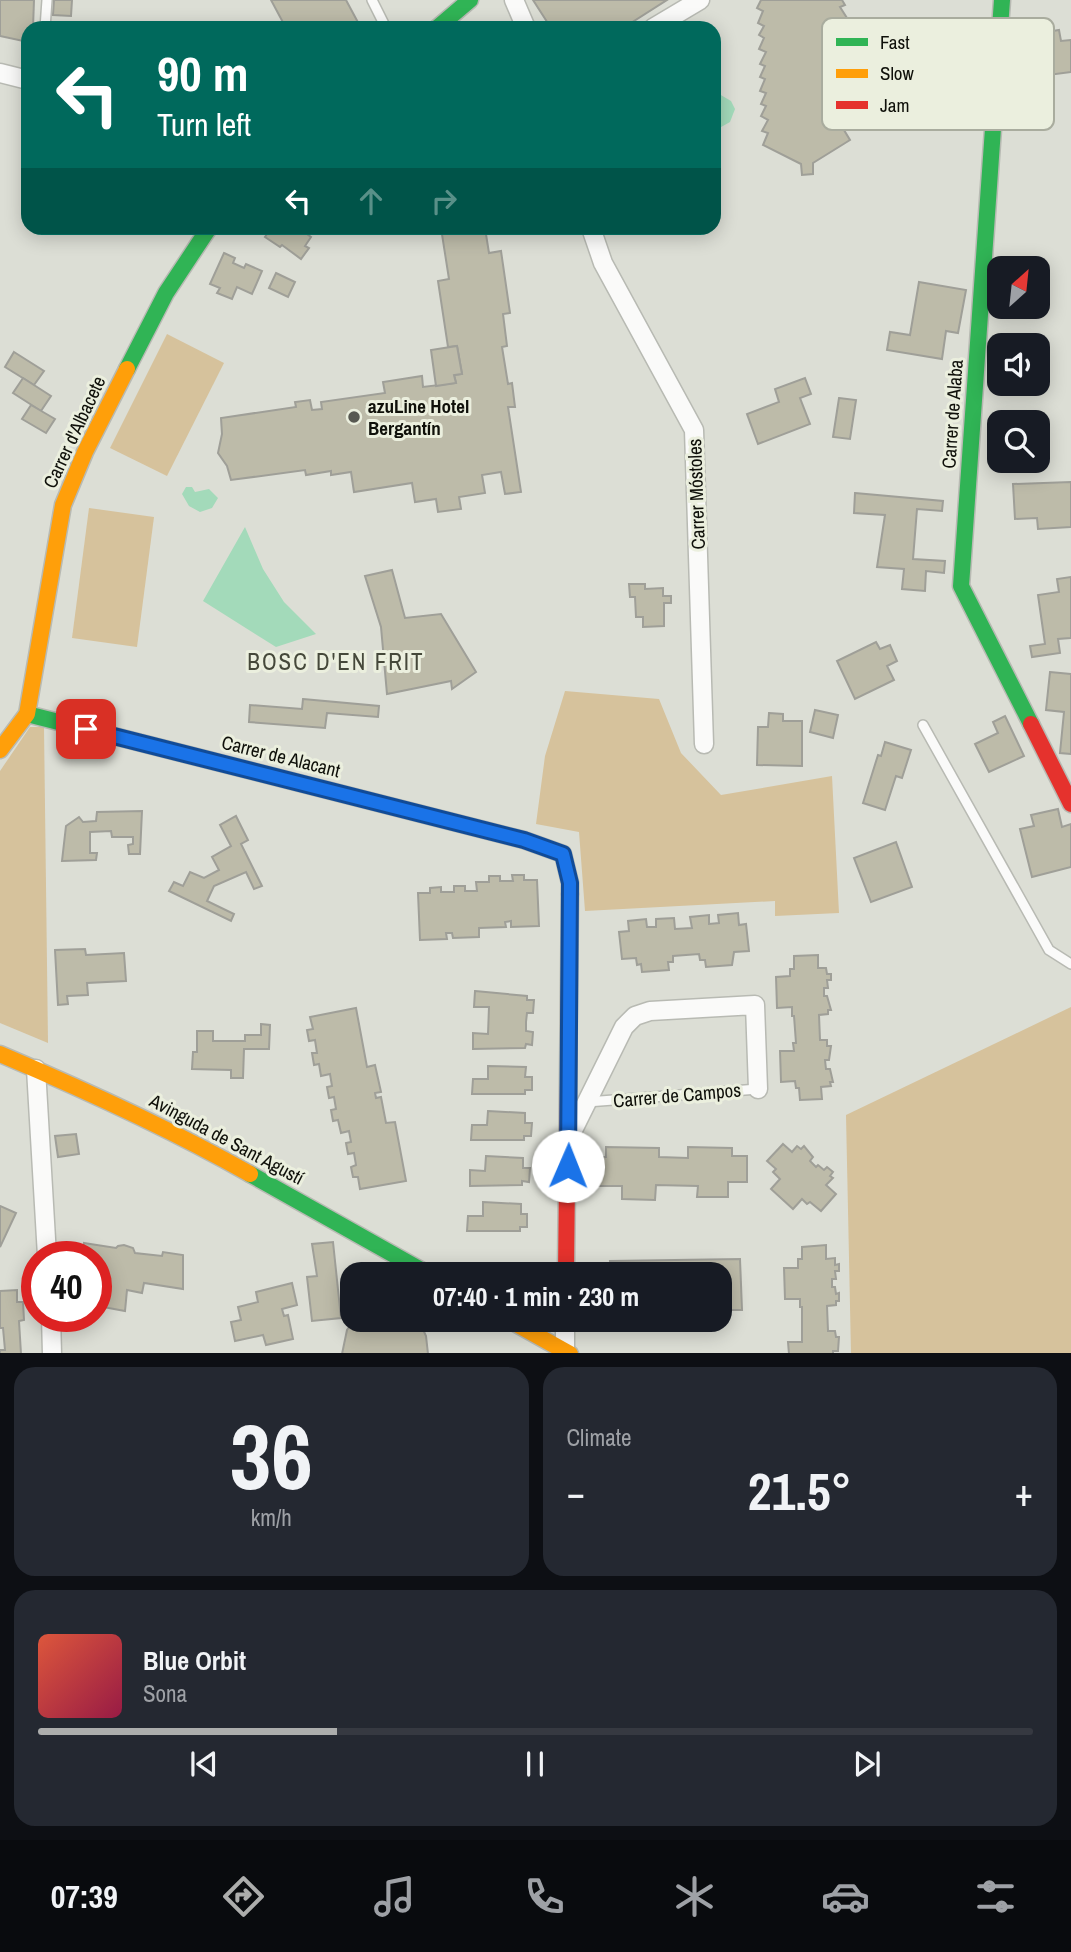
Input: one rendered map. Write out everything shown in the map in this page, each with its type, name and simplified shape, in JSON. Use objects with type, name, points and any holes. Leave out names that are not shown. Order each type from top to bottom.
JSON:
[{"type":"street","points":[[445,21],[470,0]]},
{"type":"street","points":[[514,0],[523,21]]},
{"type":"street","points":[[665,21],[700,0]]},
{"type":"street","name":"Carrer de Alaba","points":[[1001,18],[1002,0]]},
{"type":"street","points":[[0,73],[21,78]]},
{"type":"street","name":"Carrer de Alaba","points":[[993,130],[961,586],[1071,804]]},
{"type":"street","name":"Carrer d'Albacete","points":[[0,750],[27,714],[63,505],[85,452],[166,293],[204,235]]},
{"type":"street","name":"Carrer Móstoles","points":[[593,235],[603,263],[694,430],[704,744]]},
{"type":"street","name":"Carrer de Alacant","points":[[27,714],[524,840],[563,854],[570,883]]},
{"type":"street","name":"Carrer de Campos","points":[[566,1262],[570,883]]},
{"type":"street","name":"Carrer de Campos","points":[[568,1139],[624,1027],[635,1016],[650,1011],[755,1005],[758,1088]]},
{"type":"street","name":"Avinguda de Sant Agustí","points":[[0,1054],[195,1143],[407,1262]]},
{"type":"street","points":[[36,1069],[46,1241]]},
{"type":"street","points":[[51,1332],[52,1353]]},
{"type":"street","points":[[531,1332],[567,1352]]},
{"type":"street","points":[[566,1332],[567,1352]]},
{"type":"lane","points":[[46,21],[47,0]]},
{"type":"lane","points":[[372,0],[382,21]]},
{"type":"lane","points":[[923,725],[1049,950],[1071,964]]},
{"type":"lane","name":"Carrer de Campos","points":[[587,1102],[758,1088]]},
{"type":"shaded area","points":[[721,95],[731,101],[735,109],[730,122],[721,127]]},
{"type":"shaded area","points":[[167,334],[224,363],[167,476],[110,448]]},
{"type":"shaded area","points":[[186,487],[192,487],[195,492],[209,489],[218,498],[212,508],[200,512],[189,506],[182,494]]},
{"type":"shaded area","points":[[89,508],[154,517],[137,647],[72,638]]},
{"type":"shaded area","points":[[245,527],[263,569],[284,602],[316,634],[276,647],[203,601]]},
{"type":"shaded area","points":[[565,691],[659,699],[681,753],[721,795],[832,776],[839,913],[775,916],[775,901],[585,911],[579,832],[536,824],[545,756]]},
{"type":"shaded area","points":[[30,727],[44,727],[48,1043],[0,1023],[0,771]]},
{"type":"shaded area","points":[[1071,1007],[1071,1353],[851,1353],[846,1115]]},
{"type":"building","points":[[0,0],[34,0],[33,21],[21,21],[21,40],[0,36]]},
{"type":"building","points":[[54,0],[72,0],[71,16],[53,15]]},
{"type":"building","points":[[271,0],[346,0],[357,21],[282,21]]},
{"type":"building","points":[[533,0],[667,0],[634,21],[546,21]]},
{"type":"building","points":[[761,0],[842,0],[845,5],[840,7],[847,18],[822,18],[822,130],[844,130],[850,140],[813,163],[813,174],[802,175],[801,164],[763,145],[768,133],[762,131],[768,120],[761,116],[766,106],[761,104],[766,93],[760,91],[765,79],[760,77],[765,66],[760,64],[766,52],[759,49],[764,38],[759,35],[764,26],[758,23],[763,11],[757,8]]},
{"type":"building","points":[[1059,30],[1061,41],[1071,40],[1071,72],[1054,74],[1054,31]]},
{"type":"building","points":[[442,235],[486,235],[489,253],[501,251],[510,313],[503,314],[507,346],[502,347],[508,384],[512,383],[515,407],[508,407],[521,492],[505,494],[501,472],[482,475],[485,493],[459,497],[461,509],[438,512],[436,499],[415,502],[412,483],[354,492],[351,472],[331,475],[331,471],[306,475],[305,470],[231,480],[227,466],[218,453],[222,434],[221,418],[296,407],[295,402],[310,400],[312,410],[322,409],[321,402],[385,393],[383,382],[422,376],[423,387],[456,383],[454,375],[462,374],[457,346],[448,347],[438,281],[449,279]]},
{"type":"building","points":[[265,237],[311,237],[305,246],[309,248],[301,259]]},
{"type":"building","points":[[224,253],[235,258],[233,263],[244,268],[246,264],[262,271],[252,294],[237,287],[232,299],[217,293],[220,288],[210,284]]},
{"type":"building","points":[[276,273],[295,282],[288,297],[269,288]]},
{"type":"building","points":[[919,282],[966,290],[958,333],[946,331],[942,359],[887,350],[890,332],[910,335]]},
{"type":"building","points":[[457,346],[462,374],[454,375],[456,383],[436,386],[431,350]]},
{"type":"building","points":[[14,352],[44,371],[34,385],[5,367]]},
{"type":"building","points":[[23,378],[51,396],[41,411],[13,393]]},
{"type":"building","points":[[805,378],[811,394],[800,398],[810,424],[758,444],[747,414],[779,402],[775,389]]},
{"type":"building","points":[[839,398],[856,400],[850,439],[833,437]]},
{"type":"building","points":[[31,405],[55,419],[46,433],[22,419]]},
{"type":"building","points":[[1071,482],[1071,527],[1038,529],[1037,518],[1015,519],[1013,484]]},
{"type":"building","points":[[855,493],[943,501],[942,511],[917,509],[913,559],[945,561],[944,573],[926,571],[925,591],[902,589],[904,569],[877,567],[885,515],[854,513]]},
{"type":"building","points":[[392,570],[405,618],[441,614],[476,672],[452,689],[451,681],[387,694],[381,627],[365,576]]},
{"type":"building","points":[[1071,577],[1071,638],[1058,639],[1060,653],[1032,657],[1030,646],[1045,644],[1038,595],[1059,592],[1057,579]]},
{"type":"building","points":[[629,584],[645,584],[645,589],[663,588],[663,596],[671,596],[671,603],[664,603],[664,626],[643,627],[643,617],[636,617],[635,597],[630,597]]},
{"type":"building","points":[[876,642],[880,649],[890,645],[897,661],[887,666],[894,680],[855,699],[837,661]]},
{"type":"building","points":[[1050,672],[1071,674],[1071,754],[1060,753],[1064,712],[1046,710]]},
{"type":"building","points":[[303,699],[379,706],[378,717],[327,713],[325,728],[249,722],[250,705],[302,709]]},
{"type":"building","points":[[815,710],[838,715],[833,738],[810,732]]},
{"type":"building","points":[[769,713],[783,714],[783,721],[802,721],[802,766],[757,765],[758,727],[768,727]]},
{"type":"building","points":[[1005,716],[1024,756],[989,772],[975,744],[998,733],[993,722]]},
{"type":"building","points":[[885,742],[911,750],[902,778],[896,776],[885,810],[863,803],[878,755],[881,756]]},
{"type":"building","points":[[1058,809],[1062,827],[1071,824],[1071,867],[1032,877],[1020,829],[1034,826],[1031,815]]},
{"type":"building","points":[[142,811],[140,854],[129,854],[128,845],[133,844],[133,837],[112,837],[111,831],[90,832],[90,853],[97,853],[96,860],[62,861],[66,826],[79,817],[83,822],[96,821],[97,812]]},
{"type":"building","points":[[236,816],[248,840],[241,844],[262,886],[254,889],[246,872],[214,886],[207,901],[234,914],[231,921],[169,891],[174,882],[183,886],[190,872],[204,878],[219,870],[212,857],[231,846],[220,825]]},
{"type":"building","points":[[896,842],[912,887],[871,902],[854,858]]},
{"type":"building","points":[[512,875],[524,875],[524,880],[537,880],[539,926],[511,927],[511,921],[505,922],[506,927],[479,928],[479,937],[453,938],[452,933],[446,933],[447,939],[420,940],[418,893],[430,893],[430,888],[441,887],[441,892],[454,892],[454,886],[465,886],[465,891],[477,891],[476,882],[489,882],[489,876],[500,876],[500,881],[513,881]]},
{"type":"building","points":[[738,913],[739,925],[746,924],[749,951],[734,952],[732,965],[706,967],[705,960],[700,960],[699,954],[673,956],[673,962],[668,962],[669,970],[642,972],[641,964],[637,965],[636,958],[622,959],[619,932],[629,931],[628,921],[646,919],[647,927],[656,927],[656,919],[674,918],[675,929],[692,928],[690,917],[709,915],[709,924],[719,923],[718,915]]},
{"type":"building","points":[[85,949],[86,955],[124,953],[126,981],[87,983],[88,995],[67,996],[68,1004],[58,1005],[55,950]]},
{"type":"building","points":[[818,955],[818,968],[826,968],[827,974],[831,974],[831,980],[827,980],[828,988],[824,988],[824,996],[827,996],[831,1010],[828,1010],[828,1014],[819,1015],[820,1040],[827,1040],[827,1046],[831,1046],[829,1060],[825,1060],[826,1069],[830,1069],[833,1082],[830,1082],[831,1086],[821,1087],[822,1099],[800,1100],[795,1081],[781,1082],[780,1051],[794,1051],[793,1043],[796,1043],[792,1007],[777,1008],[776,977],[790,976],[790,969],[794,969],[794,956]]},
{"type":"building","points":[[475,991],[527,996],[527,1000],[534,1000],[533,1013],[527,1013],[526,1022],[526,1031],[533,1032],[532,1045],[526,1044],[525,1048],[473,1049],[473,1033],[488,1034],[489,1007],[474,1007]]},
{"type":"building","points":[[356,1008],[367,1067],[375,1065],[381,1092],[375,1093],[376,1098],[381,1097],[386,1123],[395,1122],[406,1181],[360,1189],[358,1177],[353,1177],[351,1167],[356,1165],[354,1153],[348,1154],[346,1143],[351,1142],[349,1131],[341,1133],[338,1120],[333,1121],[331,1110],[336,1109],[334,1097],[329,1098],[327,1087],[332,1086],[330,1074],[321,1076],[319,1064],[314,1065],[312,1053],[317,1053],[315,1040],[309,1041],[307,1030],[313,1029],[310,1017]]},
{"type":"building","points":[[261,1024],[270,1025],[269,1049],[244,1049],[243,1078],[231,1078],[231,1070],[192,1069],[193,1052],[197,1052],[197,1031],[213,1031],[213,1041],[245,1041],[245,1035],[261,1035]]},
{"type":"building","points":[[488,1066],[526,1067],[525,1077],[532,1077],[532,1090],[525,1090],[525,1094],[472,1094],[473,1079],[488,1079]]},
{"type":"building","points":[[488,1111],[525,1113],[525,1123],[532,1123],[531,1136],[524,1136],[524,1140],[471,1140],[472,1125],[487,1125]]},
{"type":"building","points":[[76,1134],[79,1154],[58,1157],[55,1136]]},
{"type":"building","points":[[783,1144],[792,1152],[797,1146],[801,1149],[804,1146],[813,1157],[810,1161],[816,1167],[818,1165],[824,1170],[827,1167],[833,1172],[830,1176],[833,1178],[826,1185],[836,1194],[821,1211],[802,1199],[793,1209],[771,1189],[780,1179],[773,1172],[776,1169],[767,1161]]},
{"type":"building","points":[[606,1147],[659,1148],[659,1157],[688,1158],[688,1147],[732,1148],[732,1156],[747,1156],[747,1182],[728,1182],[728,1197],[697,1197],[698,1186],[656,1185],[655,1200],[622,1199],[622,1186],[594,1186],[594,1157],[606,1157]]},
{"type":"building","points":[[486,1156],[523,1158],[523,1168],[530,1168],[529,1182],[522,1181],[522,1185],[470,1186],[470,1170],[485,1171]]},
{"type":"building","points":[[483,1202],[521,1204],[521,1214],[527,1214],[527,1227],[520,1227],[520,1231],[467,1231],[468,1216],[483,1216]]},
{"type":"building","points":[[0,1206],[16,1213],[0,1247]]},
{"type":"building","points":[[333,1242],[340,1318],[312,1321],[307,1277],[317,1276],[312,1244]]},
{"type":"building","points":[[124,1245],[133,1248],[135,1253],[162,1256],[163,1252],[183,1255],[183,1289],[144,1283],[142,1293],[127,1290],[125,1311],[112,1309],[112,1247]]},
{"type":"building","points":[[826,1245],[826,1259],[835,1258],[835,1265],[839,1264],[839,1271],[835,1271],[836,1279],[832,1279],[832,1287],[835,1287],[836,1294],[839,1293],[839,1301],[836,1301],[836,1305],[827,1306],[828,1331],[835,1331],[836,1337],[839,1337],[838,1351],[833,1353],[789,1353],[788,1342],[802,1342],[802,1307],[800,1299],[785,1299],[784,1268],[798,1268],[798,1259],[802,1259],[802,1247]]},
{"type":"building","points":[[740,1259],[742,1310],[732,1310],[732,1262],[610,1261]]},
{"type":"building","points":[[292,1283],[297,1305],[282,1309],[284,1316],[288,1315],[293,1339],[266,1345],[263,1335],[235,1341],[231,1322],[241,1320],[238,1307],[258,1302],[256,1292]]},
{"type":"building","points":[[17,1290],[17,1302],[21,1302],[21,1353],[0,1353],[0,1350],[5,1350],[3,1328],[0,1328],[0,1291]]},
{"type":"building","points":[[347,1332],[424,1332],[428,1353],[342,1353]]},
{"type":"traffic: fast","points":[[445,21],[470,0]]},
{"type":"traffic: fast","points":[[1001,18],[1002,0]]},
{"type":"traffic: fast","points":[[993,130],[961,586],[1031,724]]},
{"type":"traffic: fast","points":[[127,369],[166,293],[204,235]]},
{"type":"traffic: fast","points":[[27,714],[524,840],[563,854],[570,894]]},
{"type":"traffic: fast","points":[[250,1174],[407,1262]]},
{"type":"traffic: slow","points":[[0,750],[27,714],[63,505],[85,452],[127,369]]},
{"type":"traffic: slow","points":[[0,1054],[127,1110],[250,1174]]},
{"type":"traffic: slow","points":[[531,1332],[568,1353]]},
{"type":"traffic: jam","points":[[1031,724],[1071,804]]},
{"type":"traffic: jam","points":[[566,1262],[570,894]]},
{"type":"place","name":"azuLine Hotel Bergantín","points":[[354,417]]},
{"type":"district","name":"BOSC D'EN FRIT","points":[[336,662]]},
{"type":"route","points":[[86,729],[524,840],[563,854],[570,883],[568,1166]]}]
